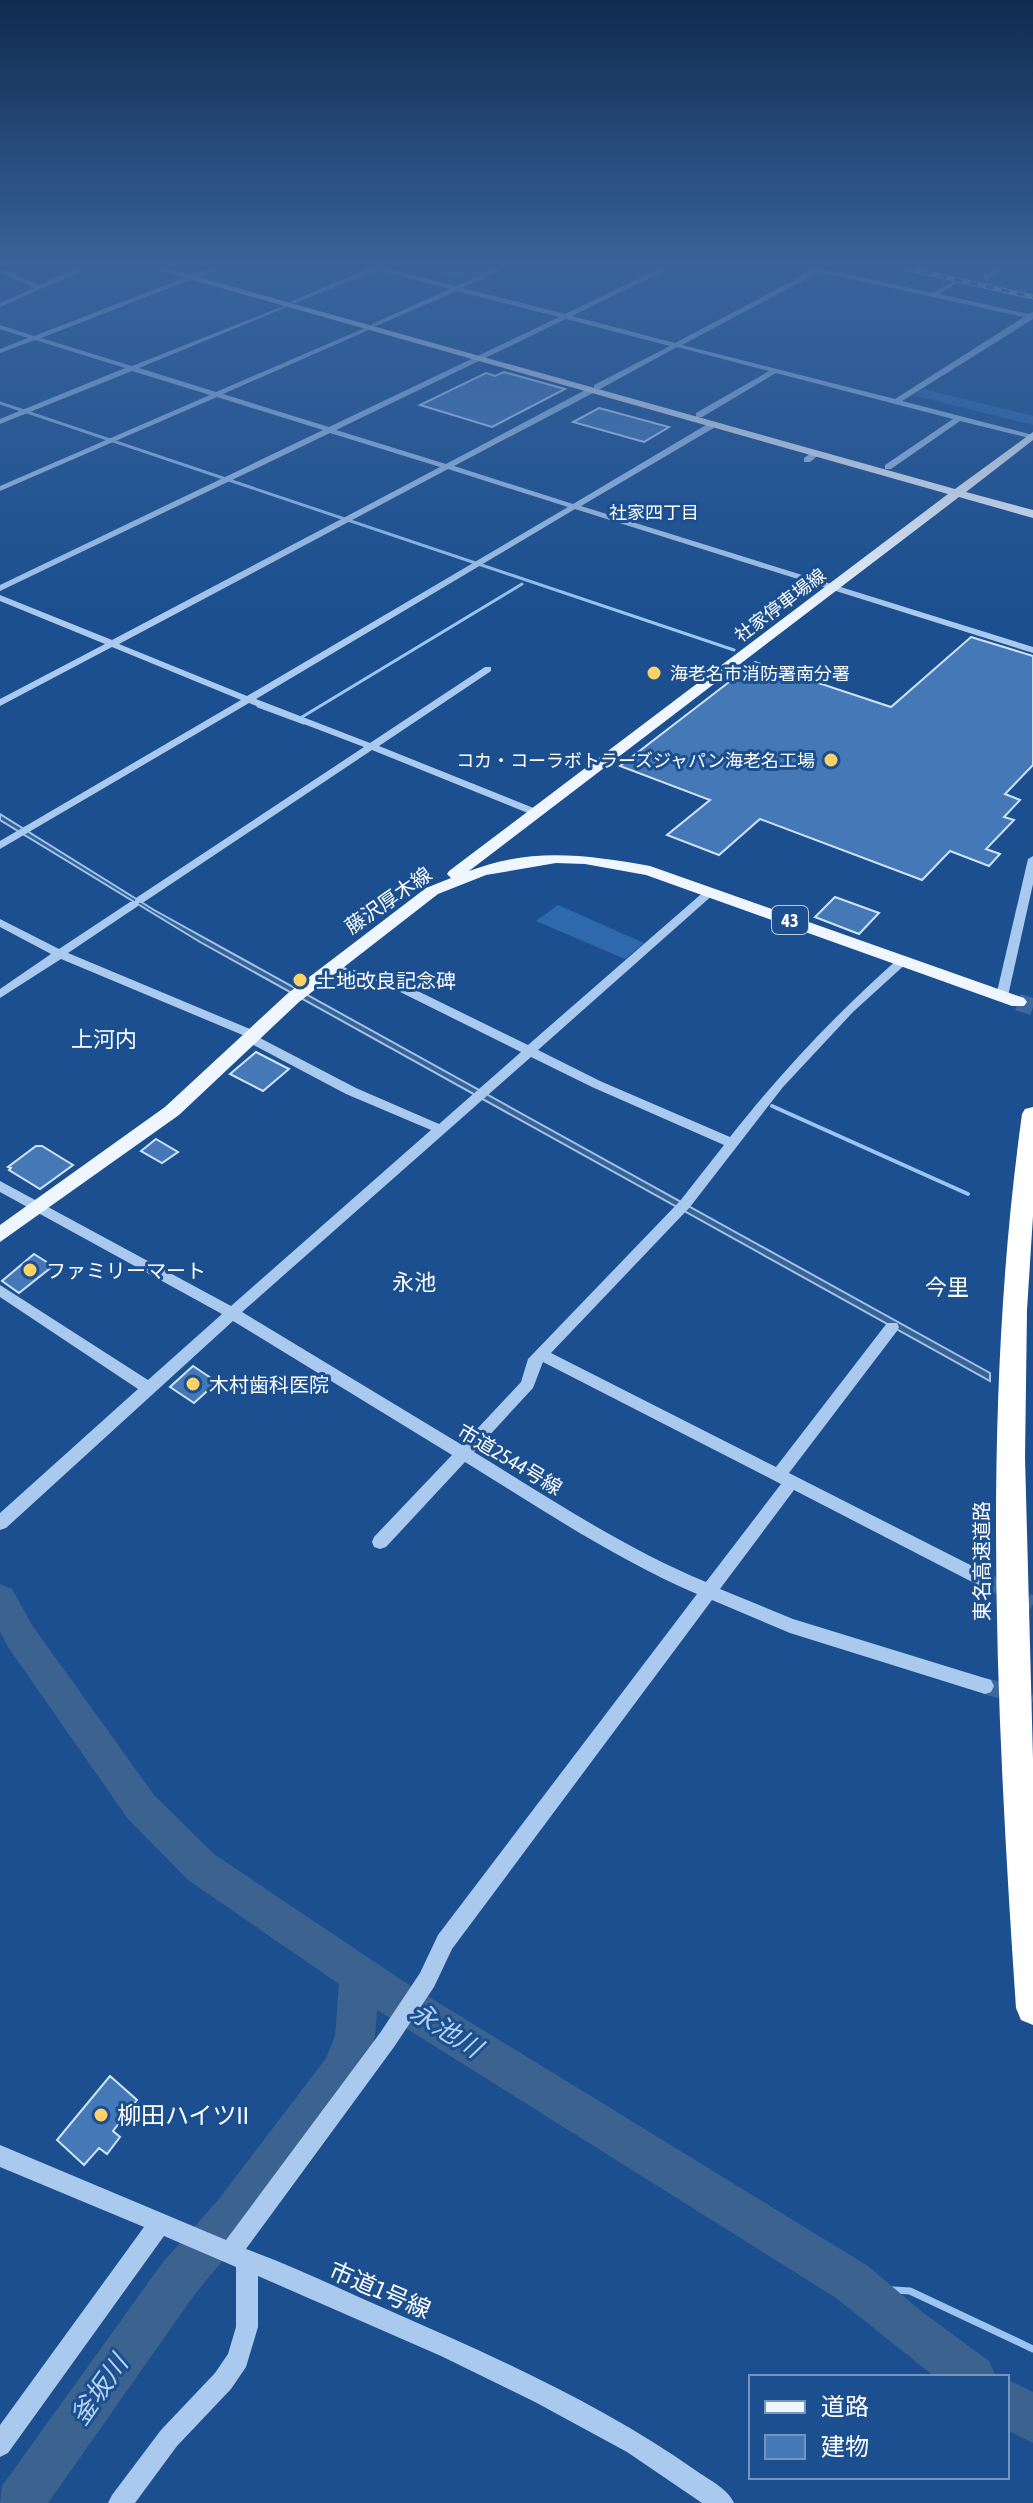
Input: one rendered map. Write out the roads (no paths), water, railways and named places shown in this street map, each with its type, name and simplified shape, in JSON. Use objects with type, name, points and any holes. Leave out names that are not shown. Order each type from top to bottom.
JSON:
[{"type":"highway","name":"東名高速道路","points":[[1033,1114],[1023,1183],[1011,1370],[1012,1626],[1033,2008]]},
{"type":"main road","points":[[572,382],[888,467],[1033,511]]},
{"type":"main road","points":[[595,388],[812,456],[960,490]]},
{"type":"main road","name":"社家停車場線","points":[[432,891],[1032,436]]},
{"type":"main road","points":[[510,833],[512,845],[521,851],[556,858]]},
{"type":"main road","points":[[490,848],[495,859],[516,863]]},
{"type":"main road","name":"藤沢厚木線","points":[[0,1235],[172,1111],[298,994],[432,891],[480,872],[516,863],[556,858],[635,867],[711,891],[1010,999]]},
{"type":"street","points":[[0,422],[98,382]]},
{"type":"street","points":[[177,382],[1033,650]]},
{"type":"street","points":[[0,489],[245,382]]},
{"type":"street","points":[[0,588],[429,382]]},
{"type":"street","points":[[0,703],[607,382]]},
{"type":"street","points":[[699,415],[756,382]]},
{"type":"street","points":[[817,382],[1032,436]]},
{"type":"street","points":[[896,402],[928,382]]},
{"type":"street","points":[[888,467],[959,418]]},
{"type":"street","points":[[0,846],[714,424]]},
{"type":"street","points":[[0,598],[537,813]]},
{"type":"street","points":[[0,994],[488,669]]},
{"type":"street","points":[[1010,999],[1033,859]]},
{"type":"street","points":[[0,1523],[232,1313],[711,891]]},
{"type":"street","points":[[0,922],[60,954],[251,1036],[351,1091],[442,1130]]},
{"type":"street","points":[[380,1542],[528,1384],[533,1363],[682,1207],[789,1073],[849,1009],[903,961]]},
{"type":"street","points":[[333,967],[381,978],[530,1052],[733,1144]]},
{"type":"street","name":"市道2544号線","points":[[0,1186],[232,1313],[625,1551],[708,1592],[845,1644],[985,1686]]},
{"type":"street","points":[[0,1290],[150,1389]]},
{"type":"street","points":[[120,2503],[169,2438],[223,2381],[238,2359],[247,2327],[232,2254],[423,1986],[445,1942],[708,1592],[892,1327]]},
{"type":"street","points":[[541,1354],[984,1580]]},
{"type":"street","name":"市道1号線","points":[[0,2156],[465,2355],[571,2405],[685,2474],[722,2503]]},
{"type":"street","points":[[0,2445],[160,2223]]},
{"type":"waterway","points":[[0,403],[734,650]]},
{"type":"waterway","points":[[302,717],[522,584]]},
{"type":"waterway","points":[[258,706],[304,723]]},
{"type":"waterway","points":[[772,1106],[968,1194]]},
{"type":"waterway","name":"永池川","points":[[0,1599],[20,1636],[141,1807],[201,1867],[389,1995],[852,2282],[905,2327],[970,2375]]},
{"type":"waterway","name":"釜坂川","points":[[19,2503],[179,2278],[234,2214],[340,2072],[355,2037],[359,1975]]},
{"type":"waterway","points":[[860,2288],[910,2291],[1033,2349]]},
{"type":"waterway","name":"永池川","points":[[1009,2403],[1033,2420]]},
{"type":"tunnel","points":[[1018,1002],[1033,1007]]},
{"type":"tunnel","points":[[984,1580],[1033,1604]]},
{"type":"tunnel","points":[[985,1686],[1033,1700]]},
{"type":"place","name":"海老名市消防署南分署","points":[[654,673]]},
{"type":"place","name":"コカ・コーラボトラーズジャパン海老名工場","points":[[831,760]]},
{"type":"place","name":"土地改良記念碑","points":[[300,980]]},
{"type":"place","name":"ファミリーマート","points":[[30,1270]]},
{"type":"place","name":"木村歯科医院","points":[[193,1384]]},
{"type":"place","name":"柳田ハイツII","points":[[101,2115]]},
{"type":"district","name":"社家四丁目","points":[[654,512]]},
{"type":"district","name":"上河内","points":[[104,1039]]},
{"type":"district","name":"永池","points":[[414,1282]]},
{"type":"district","name":"今里","points":[[947,1287]]}]
